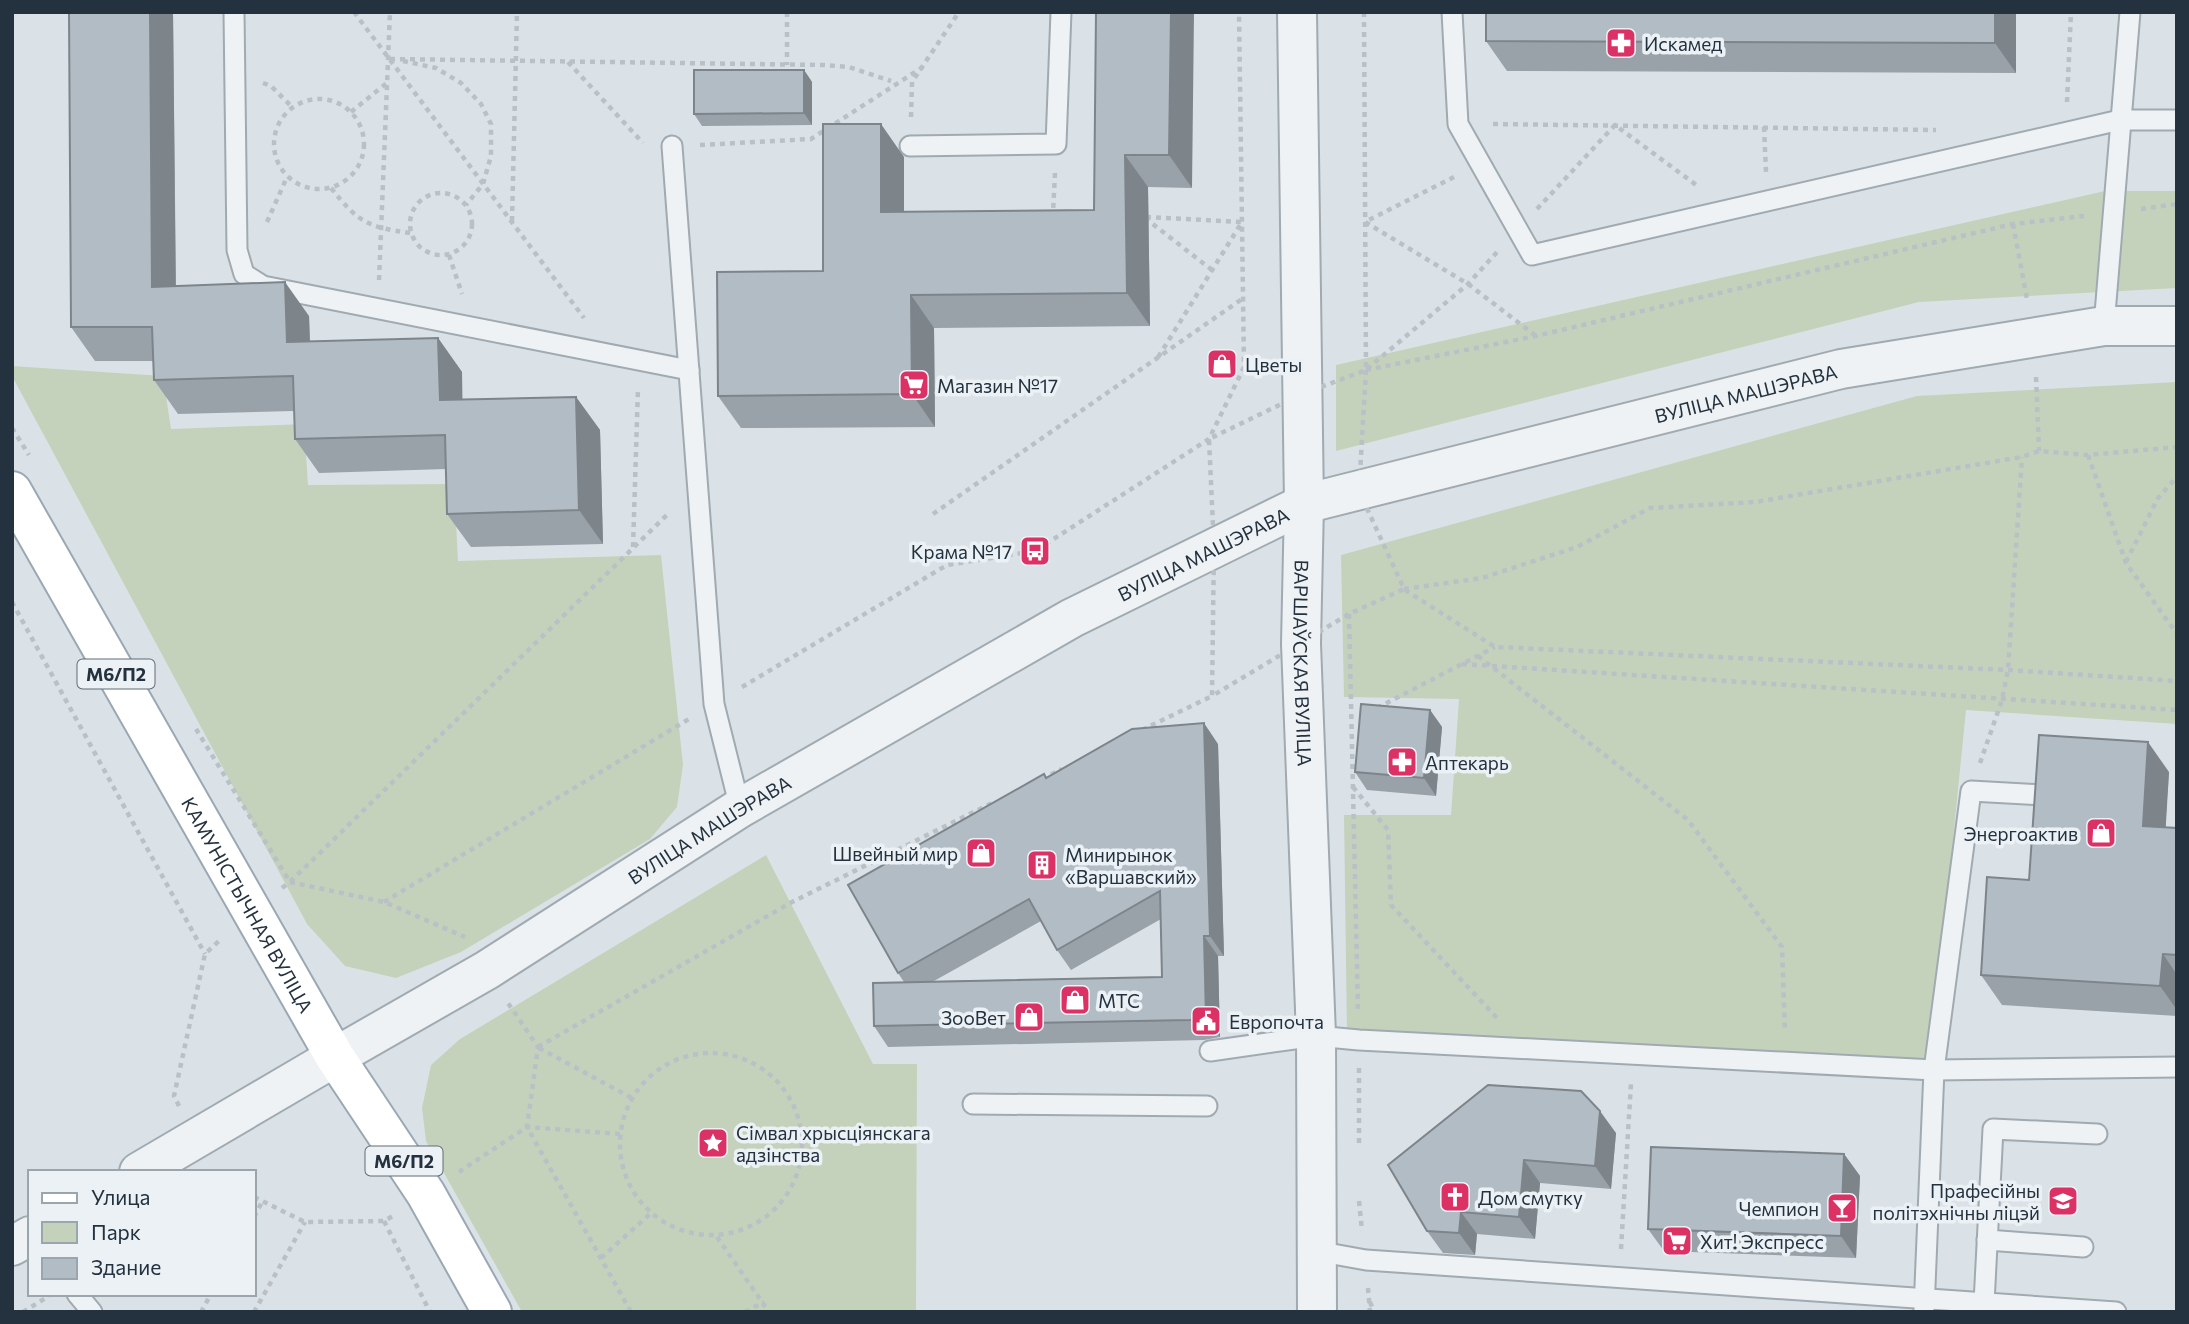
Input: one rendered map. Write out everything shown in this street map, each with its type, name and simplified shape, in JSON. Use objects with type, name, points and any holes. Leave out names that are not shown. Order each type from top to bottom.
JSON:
[{"type":"main road","name":"КАМУНІСТЫЧНАЯ ВУЛІЦА","points":[[23,477],[335,1057],[426,1194],[492,1312]]},
{"type":"street","name":"ВАРШАЎСКАЯ ВУЛІЦА","points":[[1297,12],[1304,504],[1301,644],[1316,1036],[1317,1312]]},
{"type":"street","name":"ВУЛІЦА МАШЭРАВА","points":[[142,1170],[487,970],[740,808],[1072,618],[1304,504],[1841,369],[2104,326],[2177,326]]},
{"type":"street","points":[[12,1245],[28,1237]]},
{"type":"lane","points":[[234,12],[237,250],[244,274],[263,286],[689,370]]},
{"type":"lane","points":[[909,146],[1056,144],[1061,12]]},
{"type":"lane","points":[[1452,12],[1458,124],[1532,255],[2120,120],[2177,120]]},
{"type":"lane","points":[[2104,326],[2130,12]]},
{"type":"lane","points":[[672,146],[714,704],[740,808]]},
{"type":"lane","points":[[1924,1305],[1934,1070],[1971,791],[2043,795]]},
{"type":"lane","points":[[1210,1051],[1316,1036],[1934,1070],[2177,1067]]},
{"type":"lane","points":[[973,1104],[1207,1106]]},
{"type":"lane","points":[[1984,1303],[1993,1129],[2097,1134]]},
{"type":"lane","points":[[1987,1240],[2082,1247]]},
{"type":"lane","points":[[1316,1251],[1366,1260],[1620,1277],[1924,1305],[1984,1303],[2116,1312]]},
{"type":"lane","points":[[79,1296],[92,1312]]},
{"type":"path","points":[[354,12],[612,355]]},
{"type":"path","points":[[378,309],[390,12]]},
{"type":"path","points":[[512,222],[517,12]]},
{"type":"path","points":[[787,12],[787,65]]},
{"type":"path","points":[[909,146],[912,82],[959,12]]},
{"type":"path","points":[[384,902],[947,565],[1035,551],[1209,439],[1244,367],[1239,12]]},
{"type":"path","points":[[1364,12],[1366,370],[1536,336],[2013,224],[2177,204]]},
{"type":"path","points":[[2065,132],[2071,12]]},
{"type":"path","points":[[390,59],[849,66],[891,80]]},
{"type":"path","points":[[390,59],[436,68],[461,83],[481,104],[491,124],[491,156],[483,184],[466,205]]},
{"type":"path","points":[[567,61],[674,176]]},
{"type":"path","points":[[672,146],[811,139],[923,66]]},
{"type":"path","points":[[351,112],[388,82]]},
{"type":"path","points":[[322,99],[337,103],[351,112],[364,140],[362,156],[356,170],[345,181],[331,188],[315,190],[300,186],[288,177],[278,164],[274,149],[275,133],[281,119],[293,108],[307,101],[322,99]]},
{"type":"path","points":[[1458,124],[1942,130]]},
{"type":"path","points":[[1615,125],[1730,209]]},
{"type":"path","points":[[1764,127],[1767,200]]},
{"type":"path","points":[[1056,144],[1053,213],[1066,214]]},
{"type":"path","points":[[1365,222],[1480,164]]},
{"type":"path","points":[[331,188],[349,211],[369,225],[410,233]]},
{"type":"path","points":[[445,193],[457,197],[466,205],[473,228],[460,250],[437,256],[425,252],[416,244],[410,233],[410,220],[413,209],[422,200],[433,194],[445,193]]},
{"type":"path","points":[[1132,216],[1242,222]]},
{"type":"path","points":[[1145,217],[1212,270]]},
{"type":"path","points":[[1157,359],[1242,222]]},
{"type":"path","points":[[1365,222],[1468,284],[1536,336]]},
{"type":"path","points":[[449,255],[473,328]]},
{"type":"path","points":[[933,514],[1243,299]]},
{"type":"path","points":[[633,548],[639,360]]},
{"type":"path","points":[[12,428],[23,477]]},
{"type":"path","points":[[2177,447],[2088,455],[2039,451],[2022,457],[1755,502],[1650,508],[1577,547],[1482,578],[1404,589],[1495,647],[2008,670],[2177,681]]},
{"type":"path","points":[[2088,455],[2126,563],[2177,634]]},
{"type":"path","points":[[1971,791],[2008,670],[2022,457]]},
{"type":"path","points":[[2126,563],[2158,498],[2177,477]]},
{"type":"path","points":[[190,719],[290,882],[697,485]]},
{"type":"path","points":[[12,602],[205,954]]},
{"type":"path","points":[[1349,614],[1359,1147]]},
{"type":"path","points":[[1376,708],[1495,647]]},
{"type":"path","points":[[1478,656],[1688,820],[1782,947],[1786,1063]]},
{"type":"path","points":[[1462,664],[2177,710]]},
{"type":"path","points":[[1138,732],[1212,696]]},
{"type":"path","points":[[1351,721],[1364,714]]},
{"type":"path","points":[[1039,780],[1063,768]]},
{"type":"path","points":[[1353,787],[1388,830],[1391,905],[1527,1049]]},
{"type":"path","points":[[538,1047],[792,902],[1002,799]]},
{"type":"path","points":[[463,934],[538,1047],[632,1098]]},
{"type":"path","points":[[538,1047],[527,1127],[631,1312]]},
{"type":"path","points":[[705,1052],[741,1057],[772,1075],[794,1103],[803,1138],[798,1174],[780,1205],[751,1227],[717,1237],[681,1231],[650,1214],[628,1185],[619,1150],[623,1114],[632,1098],[642,1083],[670,1061],[705,1052]]},
{"type":"path","points":[[1620,1277],[1633,1055]]},
{"type":"path","points":[[256,1198],[305,1222],[384,1222],[527,1127],[620,1134]]},
{"type":"path","points":[[1359,1188],[1372,1312]]},
{"type":"path","points":[[256,1213],[262,1202]]},
{"type":"path","points":[[601,1258],[650,1214]]},
{"type":"path","points":[[254,1312],[305,1222]]},
{"type":"path","points":[[384,1222],[430,1312]]},
{"type":"path","points":[[717,1237],[769,1312]]},
{"type":"path","points":[[23,1312],[50,1296]]},
{"type":"path","points":[[201,1312],[210,1296]]},
{"type":"path","points":[[746,1312],[764,1302]]},
{"type":"green space","points":[[2105,191],[2177,191],[2177,288],[1919,302],[1336,451],[1336,365]]},
{"type":"green space","points":[[12,366],[163,376],[171,429],[304,424],[308,485],[454,484],[458,561],[661,555],[683,765],[677,807],[650,839],[461,952],[396,978],[345,966],[307,924],[12,376]]},
{"type":"green space","points":[[2177,382],[2177,724],[1966,710],[1930,1068],[1347,1036],[1344,815],[1451,815],[1459,699],[1344,697],[1341,555],[1917,396]]},
{"type":"green space","points":[[766,855],[873,1064],[917,1064],[916,1312],[522,1312],[426,1141],[422,1108],[431,1065],[460,1039]]},
{"type":"building","points":[[69,12],[150,12],[152,287],[285,282],[287,342],[438,338],[440,400],[576,397],[579,510],[447,514],[445,435],[295,439],[293,376],[154,380],[152,327],[71,327]]},
{"type":"building","points":[[1096,12],[1171,12],[1169,155],[1125,155],[1127,293],[911,295],[912,394],[718,396],[717,272],[823,271],[823,124],[881,124],[881,212],[1094,210]]},
{"type":"building","points":[[1486,12],[1995,12],[1995,43],[1486,41]]},
{"type":"building","points":[[694,70],[804,70],[804,113],[694,114]]},
{"type":"building","points":[[1361,704],[1430,710],[1424,778],[1355,772]]},
{"type":"building","points":[[1204,723],[1210,936],[1204,936],[1206,1017],[1190,1020],[874,1026],[873,983],[1162,977],[1160,891],[1057,950],[1029,899],[898,973],[848,885],[1044,774],[1046,778],[1132,729]]},
{"type":"building","points":[[2039,735],[2148,742],[2143,826],[2177,828],[2177,955],[2163,954],[2160,986],[1981,975],[1987,877],[2029,880]]},
{"type":"building","points":[[1488,1085],[1581,1091],[1600,1111],[1595,1166],[1524,1160],[1519,1217],[1461,1212],[1459,1233],[1427,1231],[1388,1165]]},
{"type":"building","points":[[1651,1147],[1844,1154],[1841,1236],[1648,1229]]},
{"type":"place","name":"Искамед","points":[[1621,43]]},
{"type":"place","name":"Цветы","points":[[1222,364]]},
{"type":"place","name":"Магазин №17","points":[[914,385]]},
{"type":"place","name":"Крама №17","points":[[1035,551]]},
{"type":"place","name":"Аптекарь","points":[[1402,762]]},
{"type":"place","name":"Энергоактив","points":[[2101,833]]},
{"type":"place","name":"Швейный мир","points":[[981,853]]},
{"type":"place","name":"Минирынок «Варшавский»","points":[[1042,865]]},
{"type":"place","name":"МТС","points":[[1075,1000]]},
{"type":"place","name":"ЗооВет","points":[[1029,1017]]},
{"type":"place","name":"Европочта","points":[[1206,1021]]},
{"type":"place","name":"Сімвал хрысціянскага адзінства","points":[[713,1143]]},
{"type":"place","name":"Дом смутку","points":[[1455,1197]]},
{"type":"place","name":"Прафесійны політэхнічны ліцэй","points":[[2063,1201]]},
{"type":"place","name":"Чемпион","points":[[1842,1208]]},
{"type":"place","name":"Хит! Экспресс","points":[[1677,1241]]}]
